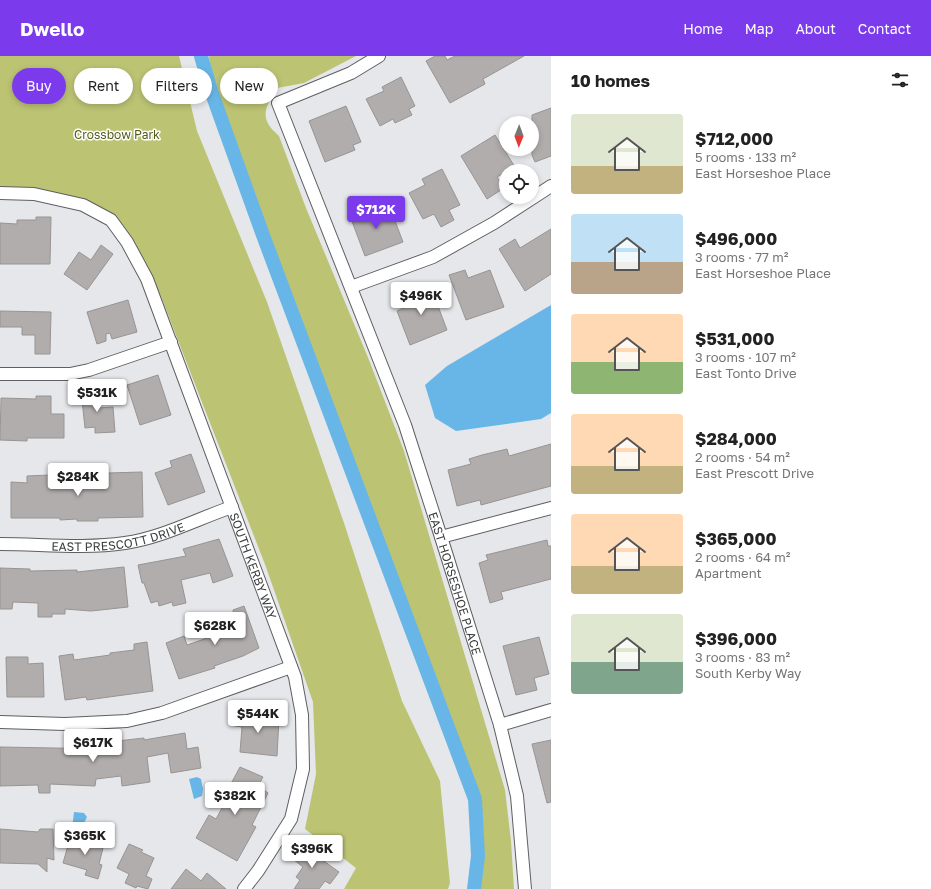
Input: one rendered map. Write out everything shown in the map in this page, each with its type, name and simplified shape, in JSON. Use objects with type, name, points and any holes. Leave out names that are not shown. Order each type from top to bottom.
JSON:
[{"type":"street","name":"EAST HORSESHOE PLACE","points":[[379,56],[351,72],[278,103],[405,425],[441,537],[500,725],[517,796],[525,889]]},
{"type":"street","points":[[351,287],[433,257],[494,223],[551,186]]},
{"type":"street","name":"SOUTH KERBY WAY","points":[[0,193],[34,194],[83,205],[111,220],[127,242],[147,279],[291,667],[302,716],[303,769],[291,819],[244,889]]},
{"type":"street","points":[[0,374],[63,374],[82,372],[171,342]]},
{"type":"street","name":"EAST PRESCOTT DRIVE","points":[[0,544],[104,545],[126,543],[146,539],[232,506]]},
{"type":"street","points":[[441,537],[551,508]]},
{"type":"street","points":[[0,722],[65,724],[127,721],[162,713],[291,667]]},
{"type":"street","points":[[500,725],[551,710]]},
{"type":"green space","name":"Crossbow Park","points":[[0,56],[179,56],[182,68],[141,68],[141,104],[191,104],[197,131],[267,302],[344,523],[402,701],[440,781],[450,883],[448,889],[344,889],[356,868],[305,829],[316,774],[313,702],[266,567],[160,294],[116,216],[46,191],[0,188]]},
{"type":"green space","points":[[209,56],[356,56],[304,83],[278,88],[278,68],[220,68],[220,104],[268,104],[266,118],[268,124],[279,136],[306,208],[369,360],[404,451],[505,790],[511,841],[514,889],[477,889],[480,858],[477,801],[462,756],[232,141],[213,85],[212,68],[211,68]]},
{"type":"water","points":[[551,305],[551,413],[541,419],[456,431],[435,418],[425,385],[447,366]]},
{"type":"water","points":[[197,777],[201,779],[203,789],[202,796],[194,799],[189,779]]},
{"type":"water","points":[[74,812],[84,813],[87,817],[81,829],[72,829]]},
{"type":"building","points":[[435,56],[445,56],[447,60],[455,56],[524,56],[483,79],[485,84],[450,103],[426,61]]},
{"type":"building","points":[[401,77],[415,106],[409,109],[412,115],[395,123],[393,119],[380,126],[366,99],[384,91],[382,87]]},
{"type":"building","points":[[346,106],[361,142],[353,145],[355,150],[325,162],[309,121]]},
{"type":"building","points":[[551,108],[551,156],[535,162],[532,156],[539,156],[539,116],[532,115]]},
{"type":"building","points":[[495,135],[499,141],[499,156],[508,156],[513,164],[499,164],[499,176],[497,177],[499,180],[499,191],[487,199],[461,156]]},
{"type":"building","points":[[442,169],[460,205],[449,210],[454,220],[441,227],[434,214],[423,219],[409,193],[425,185],[422,179]]},
{"type":"building","points":[[379,206],[381,212],[390,208],[403,242],[365,256],[350,216]]},
{"type":"building","points":[[36,217],[51,217],[50,264],[0,264],[0,223],[17,224],[17,220],[36,220]]},
{"type":"building","points":[[551,229],[551,274],[525,291],[499,249],[515,239],[520,248]]},
{"type":"building","points":[[101,245],[113,254],[87,290],[64,274],[79,252],[91,260]]},
{"type":"building","points":[[465,270],[468,278],[490,270],[504,307],[466,320],[449,275]]},
{"type":"building","points":[[430,285],[447,330],[410,345],[397,311],[406,307],[402,296]]},
{"type":"building","points":[[128,300],[137,332],[112,339],[110,333],[106,334],[106,341],[97,344],[87,312]]},
{"type":"building","points":[[0,311],[51,312],[50,354],[35,354],[35,335],[22,335],[22,327],[0,327]]},
{"type":"building","points":[[158,375],[171,415],[140,425],[127,385]]},
{"type":"building","points":[[98,390],[99,408],[113,407],[115,432],[95,433],[95,427],[85,428],[81,391]]},
{"type":"building","points":[[36,396],[51,396],[51,414],[64,414],[64,438],[27,438],[27,441],[0,440],[1,398],[36,399]]},
{"type":"building","points":[[551,444],[551,486],[481,505],[480,500],[457,506],[448,470],[471,464],[469,459],[482,455],[507,449],[509,456]]},
{"type":"building","points":[[191,454],[205,492],[168,505],[155,473],[172,467],[170,461]]},
{"type":"building","points":[[142,472],[143,517],[98,518],[98,521],[77,521],[77,519],[60,520],[60,518],[11,518],[11,482],[27,483],[27,476],[72,474],[72,480],[108,479],[108,473]]},
{"type":"building","points":[[219,539],[233,576],[213,583],[210,573],[181,580],[186,603],[173,606],[172,602],[159,606],[158,601],[151,603],[144,583],[142,583],[138,565],[186,556],[183,549]]},
{"type":"building","points":[[547,540],[548,546],[551,546],[551,579],[501,592],[503,599],[490,603],[479,563],[488,560],[486,555]]},
{"type":"building","points":[[124,567],[128,607],[91,611],[65,609],[65,614],[52,614],[52,617],[38,617],[38,603],[13,602],[12,609],[0,609],[0,568],[30,569],[30,571],[77,570],[77,572]]},
{"type":"building","points":[[244,606],[259,648],[243,656],[214,666],[215,668],[179,679],[166,643],[184,636],[187,645],[216,635],[212,625],[234,617],[233,610]]},
{"type":"building","points":[[539,637],[549,674],[534,678],[537,690],[516,695],[503,646]]},
{"type":"building","points":[[147,642],[153,691],[87,700],[86,697],[65,700],[59,656],[73,654],[74,660],[110,655],[110,653],[134,650],[134,644]]},
{"type":"building","points":[[6,657],[28,657],[28,664],[43,663],[44,697],[7,697]]},
{"type":"building","points":[[235,714],[279,718],[277,756],[240,752],[242,727],[235,726]]},
{"type":"building","points":[[185,733],[187,749],[198,747],[201,768],[171,773],[168,753],[147,757],[150,782],[122,786],[121,776],[96,779],[95,786],[50,784],[50,793],[39,793],[38,785],[0,786],[0,747],[109,749],[108,742],[144,738],[144,740]]},
{"type":"building","points":[[551,740],[551,802],[547,803],[532,744]]},
{"type":"building","points":[[240,767],[263,777],[258,786],[268,793],[252,825],[256,827],[237,861],[196,838],[209,815],[216,819],[229,795],[226,793]]},
{"type":"building","points":[[0,829],[38,832],[40,829],[53,829],[54,860],[47,858],[47,872],[38,864],[0,863]]},
{"type":"building","points":[[71,835],[104,844],[99,864],[102,865],[98,879],[85,875],[87,870],[63,863]]},
{"type":"building","points":[[299,843],[339,872],[330,884],[325,881],[319,889],[294,889],[300,880],[296,877],[303,867],[289,856]]},
{"type":"building","points":[[129,844],[143,850],[141,852],[154,858],[146,876],[152,879],[148,889],[137,886],[136,888],[125,883],[129,874],[117,868]]},
{"type":"building","points":[[186,869],[201,881],[207,873],[226,889],[171,889]]},
{"type":"waterway","points":[[201,56],[211,91],[264,238],[475,799],[478,856],[474,889]]}]
